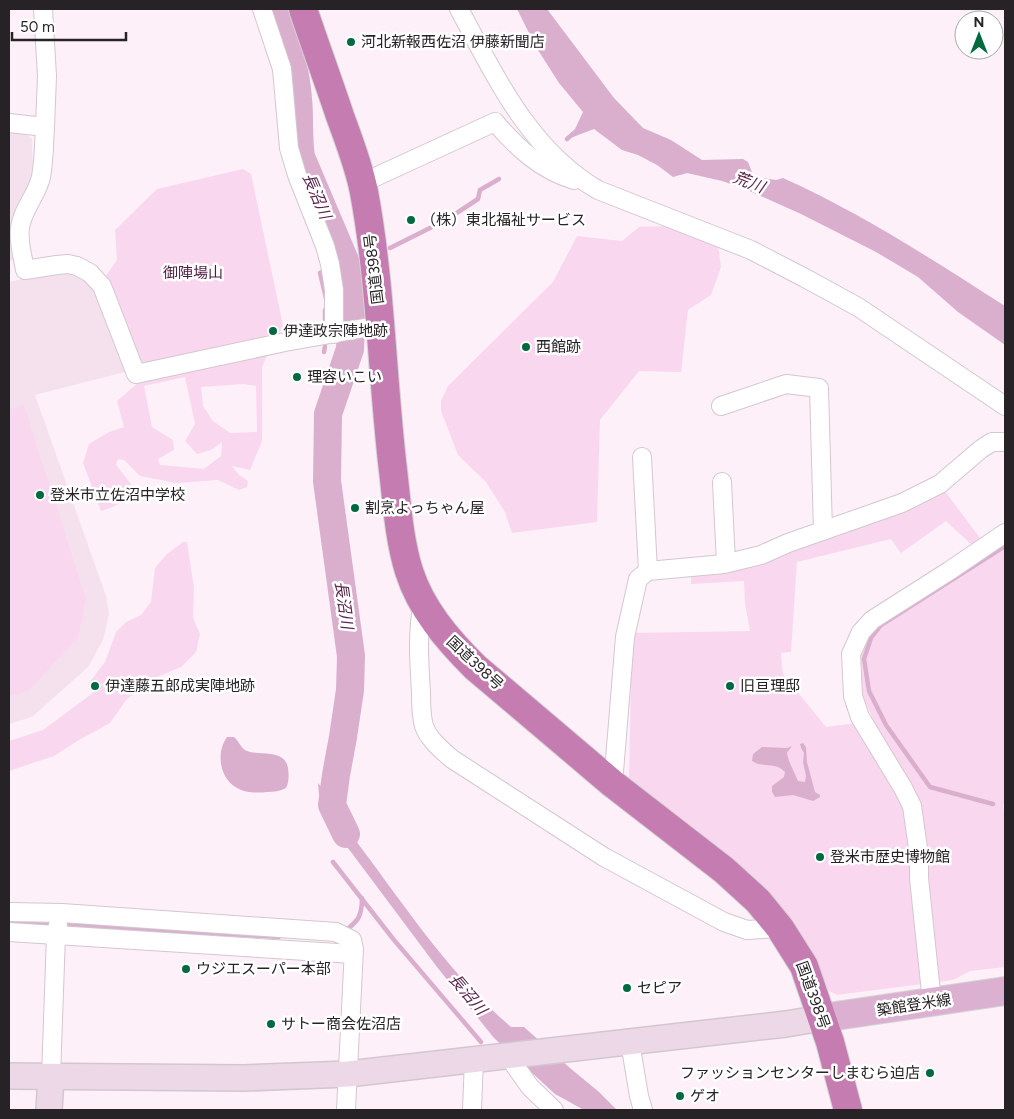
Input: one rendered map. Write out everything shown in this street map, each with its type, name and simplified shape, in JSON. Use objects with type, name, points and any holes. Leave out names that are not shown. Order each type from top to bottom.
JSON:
[{"type":"highway","name":"国道398号","points":[[303,9],[363,190],[373,251],[371,328],[390,441],[400,532],[409,572],[423,602],[438,627],[454,647],[475,667],[613,784],[724,870],[758,901],[780,928],[804,966],[830,1042],[848,1110]]},
{"type":"main road","name":"築館登米線","points":[[822,1018],[1005,990]]},
{"type":"street","points":[[43,9],[47,76],[45,127],[41,175],[22,218],[20,227],[25,270],[68,264],[77,266],[90,273],[102,286],[136,374],[285,342],[371,328]]},
{"type":"street","points":[[262,9],[282,69],[289,148],[330,264],[334,290],[336,334]]},
{"type":"street","points":[[460,9],[515,108],[532,134],[552,155],[581,180],[598,190],[751,250],[804,278],[858,307],[1005,406]]},
{"type":"street","points":[[373,178],[495,122],[510,140],[528,156],[551,172],[574,180],[581,180]]},
{"type":"street","points":[[9,124],[45,127]]},
{"type":"street","points":[[721,406],[786,384],[819,388],[823,531]]},
{"type":"street","points":[[613,784],[625,637],[638,579],[648,571],[726,563],[761,554],[902,503],[940,484],[992,442],[1005,442]]},
{"type":"street","points":[[642,457],[648,571]]},
{"type":"street","points":[[722,482],[726,563]]},
{"type":"street","points":[[932,1002],[918,878],[919,855],[912,806],[904,788],[860,717],[853,696],[851,654],[861,632],[872,620],[949,571],[1005,532]]},
{"type":"street","points":[[423,602],[418,635],[421,704],[424,726],[440,749],[604,857],[724,922],[747,930],[780,928]]},
{"type":"street","points":[[9,912],[62,913],[336,932],[353,947]]},
{"type":"street","points":[[49,1110],[56,935],[62,913]]},
{"type":"street","points":[[9,932],[353,947]]},
{"type":"street","points":[[346,1110],[353,947]]},
{"type":"street","points":[[9,1076],[244,1078],[348,1074],[786,1024],[822,1018]]},
{"type":"street","points":[[630,1042],[643,1110]]},
{"type":"street","points":[[508,1056],[530,1087],[554,1110]]},
{"type":"street","points":[[472,1110],[474,1060]]},
{"type":"shaded area","points":[[9,131],[23,132],[32,139],[33,175],[11,226],[15,251],[14,260],[9,261]]},
{"type":"shaded area","name":"登米市立佐沼中学校","points":[[65,269],[90,281],[129,371],[35,395],[106,596],[109,614],[103,640],[88,667],[32,717],[9,724],[9,282]]},
{"type":"green space","name":"御陣場山","points":[[243,169],[251,174],[283,325],[279,335],[146,364],[139,361],[105,277],[117,260],[115,230],[157,189]]},
{"type":"green space","points":[[668,226],[718,245],[721,267],[711,295],[688,310],[681,372],[639,371],[600,420],[597,522],[512,533],[505,512],[486,482],[458,455],[441,411],[441,401],[448,386],[553,282],[577,236],[622,241],[639,227]]},
{"type":"green space","points":[[268,353],[262,367],[262,441],[250,470],[232,466],[238,474],[248,481],[247,487],[239,490],[218,480],[177,483],[140,476],[124,460],[118,459],[116,465],[131,484],[124,499],[112,507],[101,511],[83,463],[89,444],[109,432],[124,427],[117,401],[140,381]],"holes":[[[185,377],[195,424],[185,441],[197,454],[211,450],[222,442],[221,456],[204,469],[160,465],[158,459],[174,450],[173,440],[152,427],[144,386]],[[244,384],[256,386],[257,432],[230,433],[213,421],[203,406],[201,387]]]},
{"type":"green space","points":[[24,405],[86,599],[78,638],[29,690],[9,697],[9,409]]},
{"type":"green space","points":[[944,490],[983,542],[975,548],[946,521],[901,553],[891,539],[797,562],[791,652],[781,653],[783,674],[826,727],[874,721],[863,694],[859,670],[864,647],[871,635],[881,622],[1005,540],[1005,805],[1003,805],[1005,817],[1005,967],[970,971],[953,980],[837,995],[827,990],[821,981],[629,779],[632,633],[750,631],[745,604],[744,581],[691,584],[691,575],[729,572],[765,562],[904,509]]},
{"type":"green space","points":[[183,542],[187,542],[194,588],[193,618],[200,634],[196,652],[181,667],[157,677],[140,688],[126,700],[110,723],[54,756],[9,771],[9,741],[43,730],[93,693],[88,684],[105,662],[116,632],[126,622],[141,615],[151,602],[155,568],[166,555]]},
{"type":"water","name":"荒川","points":[[517,9],[547,9],[614,98],[643,128],[671,140],[702,160],[743,159],[748,162],[754,177],[776,180],[783,178],[812,192],[869,222],[1005,306],[1005,345],[958,312],[918,277],[876,252],[801,214],[722,181],[687,173],[673,177],[657,165],[638,155],[622,150],[594,129],[573,137],[570,134],[575,129],[583,112],[559,83],[536,47]]},
{"type":"water","points":[[227,737],[234,737],[243,749],[247,751],[272,754],[282,758],[288,768],[286,788],[275,792],[252,792],[240,790],[231,784],[226,778],[221,764],[221,750]]},
{"type":"water","points":[[803,743],[806,747],[807,762],[815,792],[820,797],[813,801],[793,795],[775,797],[772,792],[772,786],[784,777],[785,772],[777,767],[752,761],[753,754],[762,747],[787,748],[792,746],[787,753],[789,761],[798,781],[805,782],[804,753],[800,744]]},
{"type":"water","points":[[318,783],[339,808],[342,818],[353,837],[408,912],[467,984],[511,1027],[524,1027],[617,1110],[584,1110],[555,1094],[494,1038],[437,967],[342,840],[319,794]]},
{"type":"waterway","name":"長沼川","points":[[275,9],[290,53],[297,87],[301,157],[346,263],[352,305],[350,349],[328,414],[327,481],[351,656],[350,690],[332,805],[346,834]]},
{"type":"waterway","points":[[567,139],[574,133]]},
{"type":"waterway","points":[[390,248],[446,220],[478,199],[480,190],[499,179]]},
{"type":"waterway","points":[[323,272],[320,273],[326,298]]},
{"type":"waterway","points":[[325,310],[325,319]]},
{"type":"waterway","points":[[324,352],[325,346]]},
{"type":"waterway","points":[[993,804],[930,787],[886,725],[869,691],[864,659],[871,638],[881,625],[1005,546]]},
{"type":"waterway","points":[[333,862],[394,940],[481,1042]]},
{"type":"waterway","points":[[344,932],[358,918],[362,898]]},
{"type":"waterway","points":[[9,923],[54,925]]},
{"type":"waterway","points":[[62,925],[279,937]]},
{"type":"place","name":"河北新報西佐沼 伊藤新聞店","points":[[351,42]]},
{"type":"place","name":"（株）東北福祉サービス","points":[[411,220]]},
{"type":"place","name":"伊達政宗陣地跡","points":[[273,331]]},
{"type":"place","name":"西館跡","points":[[526,347]]},
{"type":"place","name":"理容いこい","points":[[297,377]]},
{"type":"place","name":"登米市立佐沼中学校","points":[[40,495]]},
{"type":"place","name":"割烹よっちゃん屋","points":[[355,508]]},
{"type":"place","name":"伊達藤五郎成実陣地跡","points":[[95,686]]},
{"type":"place","name":"旧亘理邸","points":[[730,686]]},
{"type":"place","name":"登米市歴史博物館","points":[[820,857]]},
{"type":"place","name":"ウジエスーパー本部","points":[[186,969]]},
{"type":"place","name":"セピア","points":[[627,988]]},
{"type":"place","name":"サトー商会佐沼店","points":[[271,1024]]},
{"type":"place","name":"ファッションセンターしまむら迫店","points":[[930,1073]]},
{"type":"place","name":"ゲオ","points":[[680,1096]]}]
